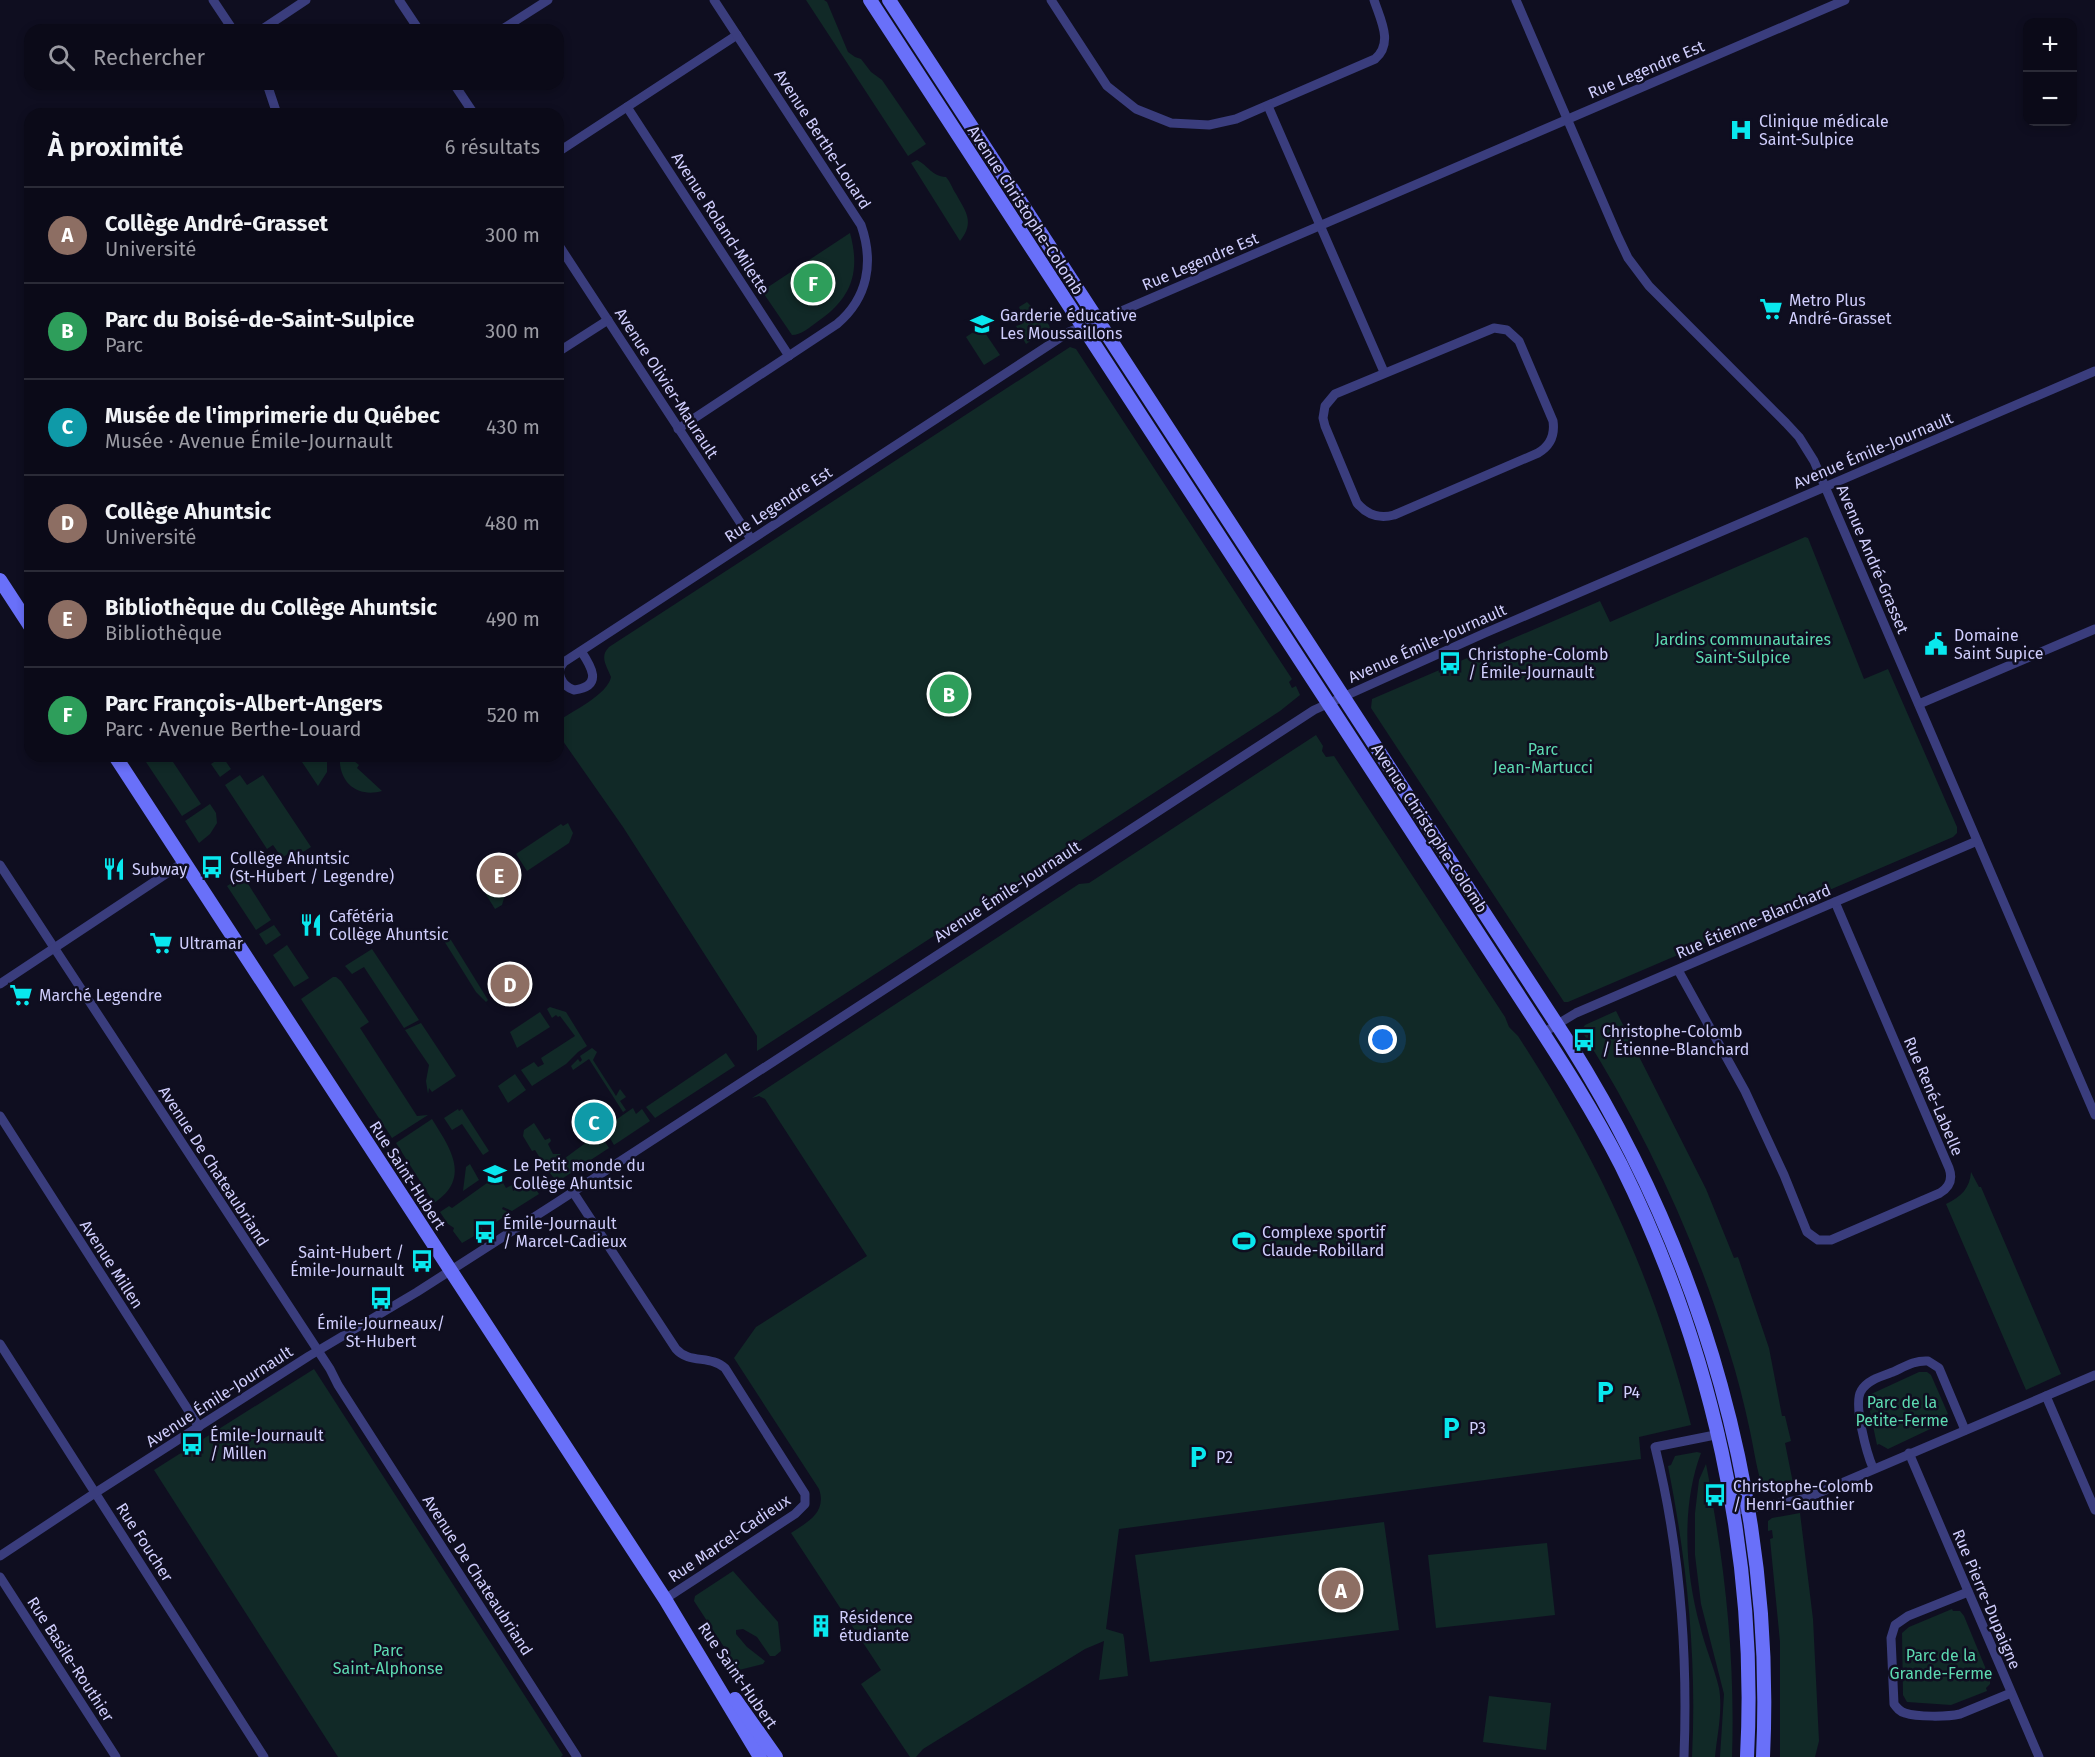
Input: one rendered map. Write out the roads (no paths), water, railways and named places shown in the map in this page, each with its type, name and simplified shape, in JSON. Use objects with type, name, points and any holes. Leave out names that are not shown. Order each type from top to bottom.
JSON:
[{"type":"main road","name":"Avenue Christophe-Colomb","points":[[870,0],[1544,1033],[1602,1129],[1649,1227],[1684,1317],[1718,1434],[1740,1560],[1747,1645],[1748,1757]]},
{"type":"main road","name":"Avenue Christophe-Colomb","points":[[889,0],[1557,1024],[1616,1122],[1664,1220],[1707,1336],[1733,1432],[1758,1576],[1763,1646],[1763,1757]]},
{"type":"main road","points":[[0,580],[24,617]]},
{"type":"main road","name":"Rue Saint-Hubert","points":[[119,762],[669,1605],[776,1757]]},
{"type":"main road","name":"Rue Saint-Hubert","points":[[669,1605],[760,1757]]},
{"type":"street","points":[[213,0],[230,24]]},
{"type":"street","points":[[270,24],[306,0]]},
{"type":"street","points":[[399,0],[415,24]]},
{"type":"street","points":[[510,24],[548,0]]},
{"type":"street","name":"Avenue Berthe-Louard","points":[[678,429],[837,324],[851,310],[861,294],[866,278],[868,252],[861,225],[714,0]]},
{"type":"street","points":[[1051,0],[1107,86],[1128,104],[1145,114],[1171,123],[1209,125],[1236,119],[1378,57],[1383,51],[1386,40],[1374,0]]},
{"type":"street","name":"Avenue André-Grasset","points":[[1516,0],[1618,237],[1635,268],[1658,295],[1793,430],[1810,453],[2095,1115]]},
{"type":"street","name":"Rue Legendre Est","points":[[580,651],[1057,340],[1083,326],[1845,0]]},
{"type":"street","points":[[564,148],[737,35]]},
{"type":"street","points":[[269,90],[275,108]]},
{"type":"street","points":[[458,90],[470,108]]},
{"type":"street","points":[[1268,105],[1384,372]]},
{"type":"street","name":"Avenue Roland-Milette","points":[[627,107],[789,356]]},
{"type":"street","name":"Avenue Olivier-Maurault","points":[[564,253],[751,539]]},
{"type":"street","points":[[564,348],[608,320]]},
{"type":"street","points":[[1494,328],[1506,330],[1517,337],[1527,359],[1553,421],[1552,438],[1538,453],[1404,510],[1385,517],[1371,515],[1357,503],[1325,426],[1323,414],[1326,403],[1335,394],[1384,372],[1485,330],[1494,328]]},
{"type":"street","name":"Avenue Émile-Journault","points":[[0,1556],[318,1351],[573,1192],[1260,744],[1328,703],[2095,371]]},
{"type":"street","points":[[1919,704],[2095,629]]},
{"type":"street","name":"Rue Étienne-Blanchard","points":[[1544,1033],[1576,1013],[1977,841]]},
{"type":"street","points":[[0,984],[184,862]]},
{"type":"street","name":"Avenue De Chateaubriand","points":[[0,865],[318,1351],[578,1757]]},
{"type":"street","name":"Rue René-Labelle","points":[[1678,970],[1745,1091],[1784,1175],[1805,1228],[1812,1237],[1828,1241],[1941,1193],[1950,1183],[1949,1168],[1835,902]]},
{"type":"street","name":"Avenue Millen","points":[[0,1116],[199,1427]]},
{"type":"street","name":"Rue Marcel-Cadieux","points":[[573,1192],[676,1349],[683,1355],[718,1363],[725,1368],[805,1494],[805,1504],[795,1514],[669,1605]]},
{"type":"street","name":"Rue Foucher","points":[[0,1344],[264,1757]]},
{"type":"street","points":[[1873,1468],[1858,1402],[1859,1394],[1868,1383],[1912,1363],[1928,1361],[1940,1368],[1965,1430]]},
{"type":"street","points":[[1733,1511],[1800,1500],[2095,1375]]},
{"type":"street","points":[[2046,1396],[2095,1510]]},
{"type":"street","points":[[1684,1757],[1684,1675],[1680,1600],[1669,1513],[1655,1447],[1733,1432]]},
{"type":"street","name":"Rue Pierre-Dupaigne","points":[[1909,1454],[2039,1757]]},
{"type":"street","name":"Rue Basile-Routhier","points":[[0,1577],[116,1757]]},
{"type":"street","points":[[1968,1592],[1908,1616],[1893,1628],[1891,1638],[1894,1704],[1906,1714],[1952,1716],[2011,1693]]},
{"type":"place","name":"Clinique médicale Saint-Sulpice","points":[[1741,130]]},
{"type":"place","name":"Parc François-Albert-Angers","points":[[813,283]]},
{"type":"place","name":"Metro Plus André-Grasset","points":[[1771,309]]},
{"type":"place","name":"Garderie éducative Les Moussaillons","points":[[982,324]]},
{"type":"place","name":"Domaine Saint Supice","points":[[1936,644]]},
{"type":"place","name":"Christophe-Colomb / Émile-Journault","points":[[1450,663]]},
{"type":"place","name":"Parc du Boisé-de-Saint-Sulpice","points":[[949,694]]},
{"type":"place","name":"Collège Ahuntsic (St-Hubert / Legendre)","points":[[212,867]]},
{"type":"place","name":"Subway","points":[[114,869]]},
{"type":"place","name":"Bibliothèque du Collège Ahuntsic","points":[[499,875]]},
{"type":"place","name":"Cafétéria Collège Ahuntsic","points":[[311,925]]},
{"type":"place","name":"Ultramar","points":[[161,943]]},
{"type":"place","name":"Collège Ahuntsic","points":[[510,984]]},
{"type":"place","name":"Marché Legendre","points":[[21,995]]},
{"type":"place","name":"Christophe-Colomb / Étienne-Blanchard","points":[[1584,1040]]},
{"type":"place","name":"Musée de l'imprimerie du Québec","points":[[594,1122]]},
{"type":"place","name":"Le Petit monde du Collège Ahuntsic","points":[[495,1174]]},
{"type":"place","name":"Émile-Journault / Marcel-Cadieux","points":[[485,1232]]},
{"type":"place","name":"Complexe sportif Claude-Robillard","points":[[1244,1241]]},
{"type":"place","name":"Saint-Hubert / Émile-Journault","points":[[422,1261]]},
{"type":"place","name":"Émile-Journeaux/ St-Hubert","points":[[381,1298]]},
{"type":"place","name":"P4","points":[[1605,1392]]},
{"type":"place","name":"P3","points":[[1451,1428]]},
{"type":"place","name":"Émile-Journault / Millen","points":[[192,1444]]},
{"type":"place","name":"P2","points":[[1198,1457]]},
{"type":"place","name":"Christophe-Colomb / Henri-Gauthier","points":[[1715,1495]]},
{"type":"place","name":"Collège André-Grasset","points":[[1341,1590]]},
{"type":"place","name":"Résidence étudiante","points":[[821,1626]]},
{"type":"park label","name":"Jardins communautaires Saint-Sulpice","points":[[1743,648]]},
{"type":"park label","name":"Parc Jean-Martucci","points":[[1543,758]]},
{"type":"park label","name":"Parc de la Petite-Ferme","points":[[1902,1411]]},
{"type":"park label","name":"Parc Saint-Alphonse","points":[[388,1659]]},
{"type":"park label","name":"Parc de la Grande-Ferme","points":[[1941,1664]]}]
